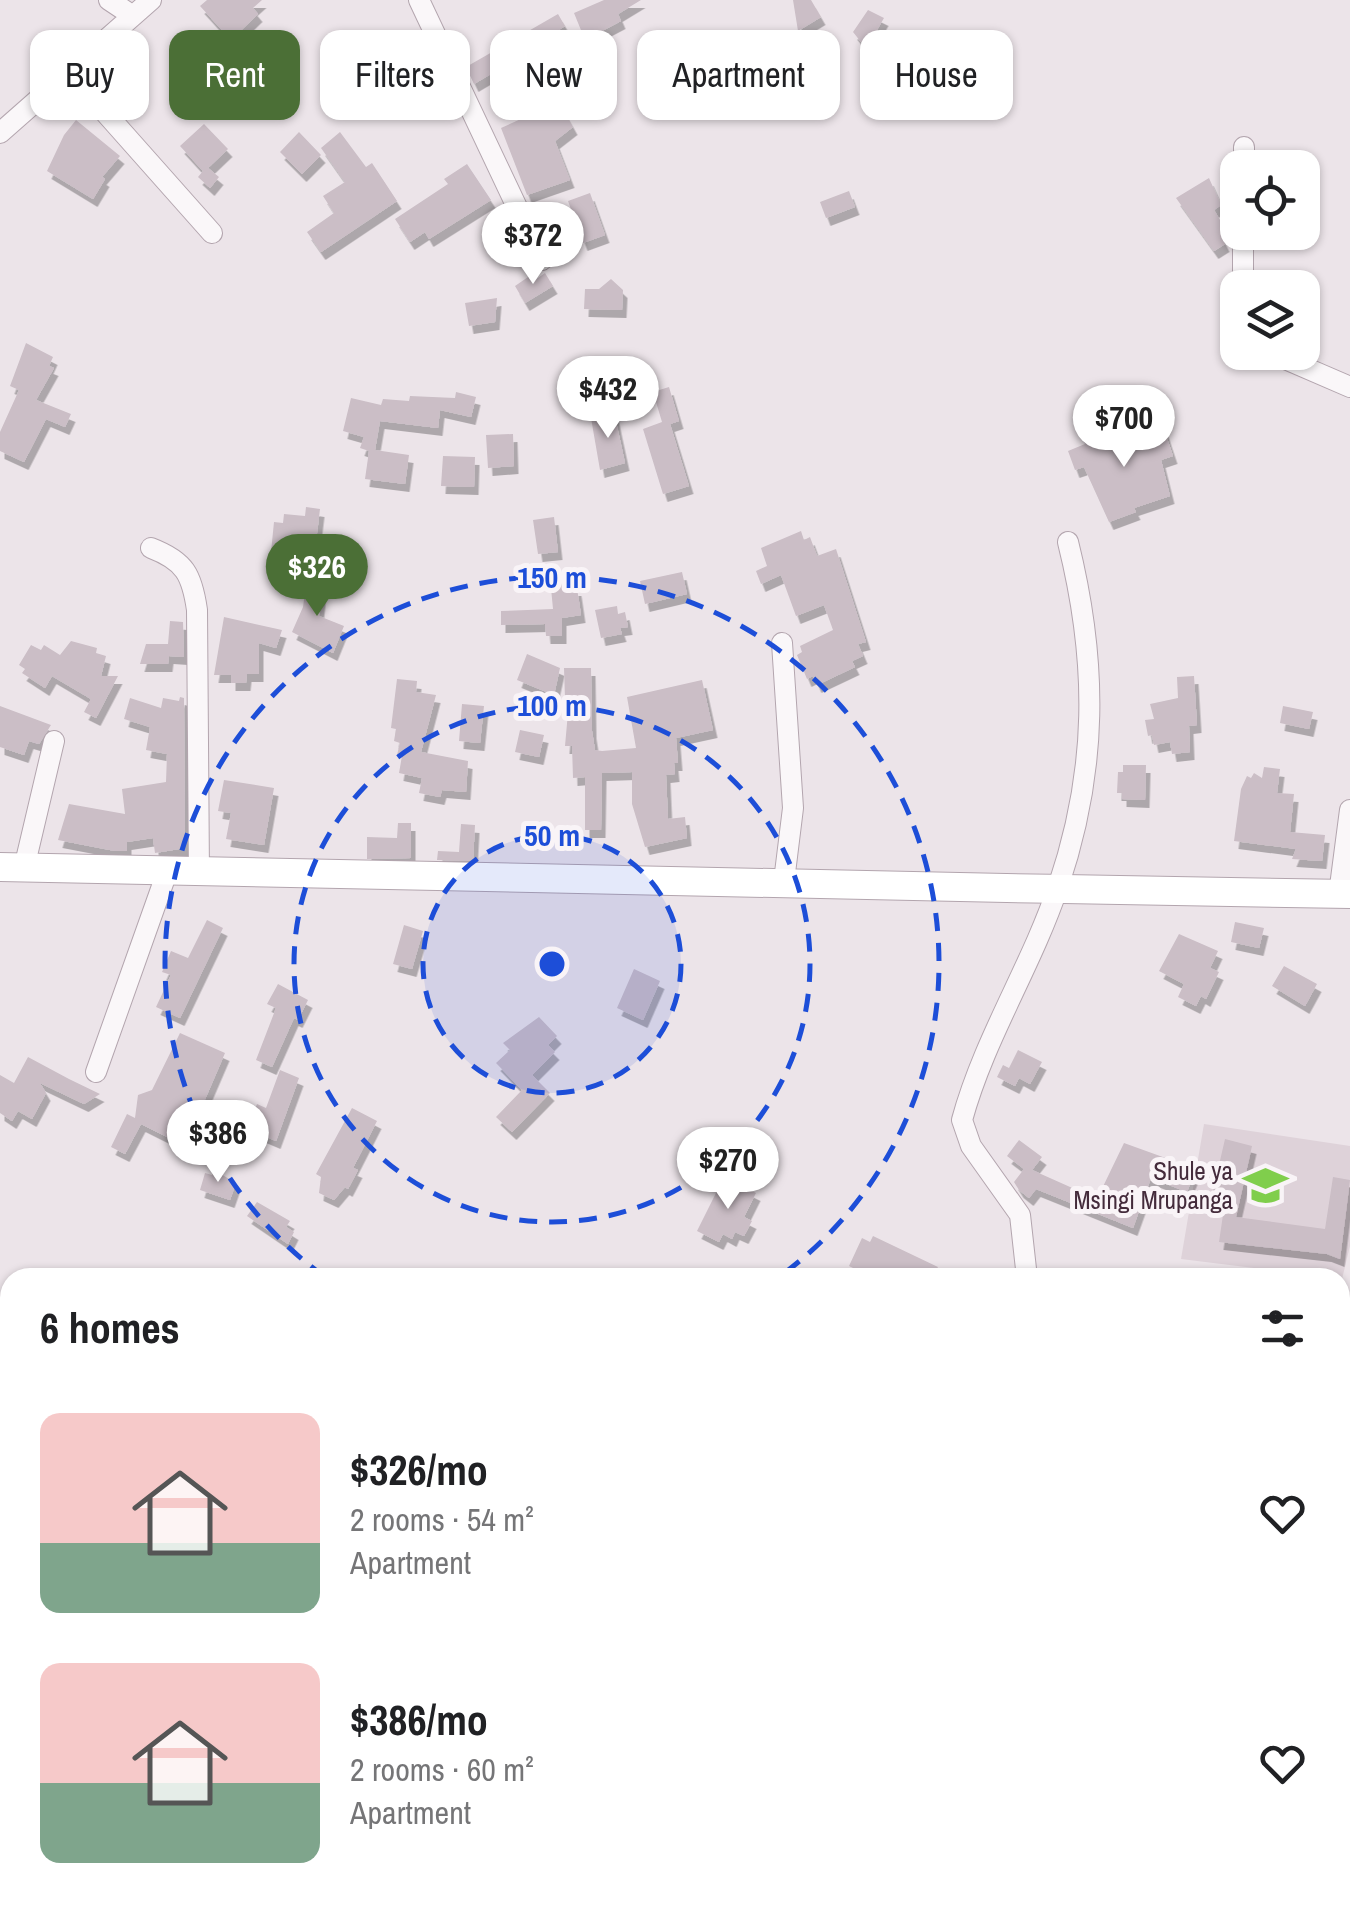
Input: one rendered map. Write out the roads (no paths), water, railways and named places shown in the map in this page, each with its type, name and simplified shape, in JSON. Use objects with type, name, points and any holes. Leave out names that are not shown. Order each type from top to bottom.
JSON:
[{"type":"street","points":[[109,0],[133,16]]},
{"type":"street","points":[[118,30],[151,0]]},
{"type":"street","points":[[419,0],[542,260]]},
{"type":"street","points":[[0,133],[30,107]]},
{"type":"street","points":[[112,120],[212,233]]},
{"type":"street","points":[[1312,370],[1350,386]]},
{"type":"street","points":[[1026,1268],[1020,1214],[970,1146],[962,1120],[1058,888],[1086,781],[1090,650],[1068,542]]},
{"type":"street","points":[[151,548],[185,566],[193,580],[197,610],[199,875]]},
{"type":"street","points":[[782,642],[793,808],[784,881]]},
{"type":"street","points":[[54,741],[12,867],[199,875],[784,881],[1345,894],[1350,810]]},
{"type":"street","points":[[96,1072],[166,874]]},
{"type":"place","name":"Shule ya Msingi Mrupanga","points":[[1266,1185]]}]
